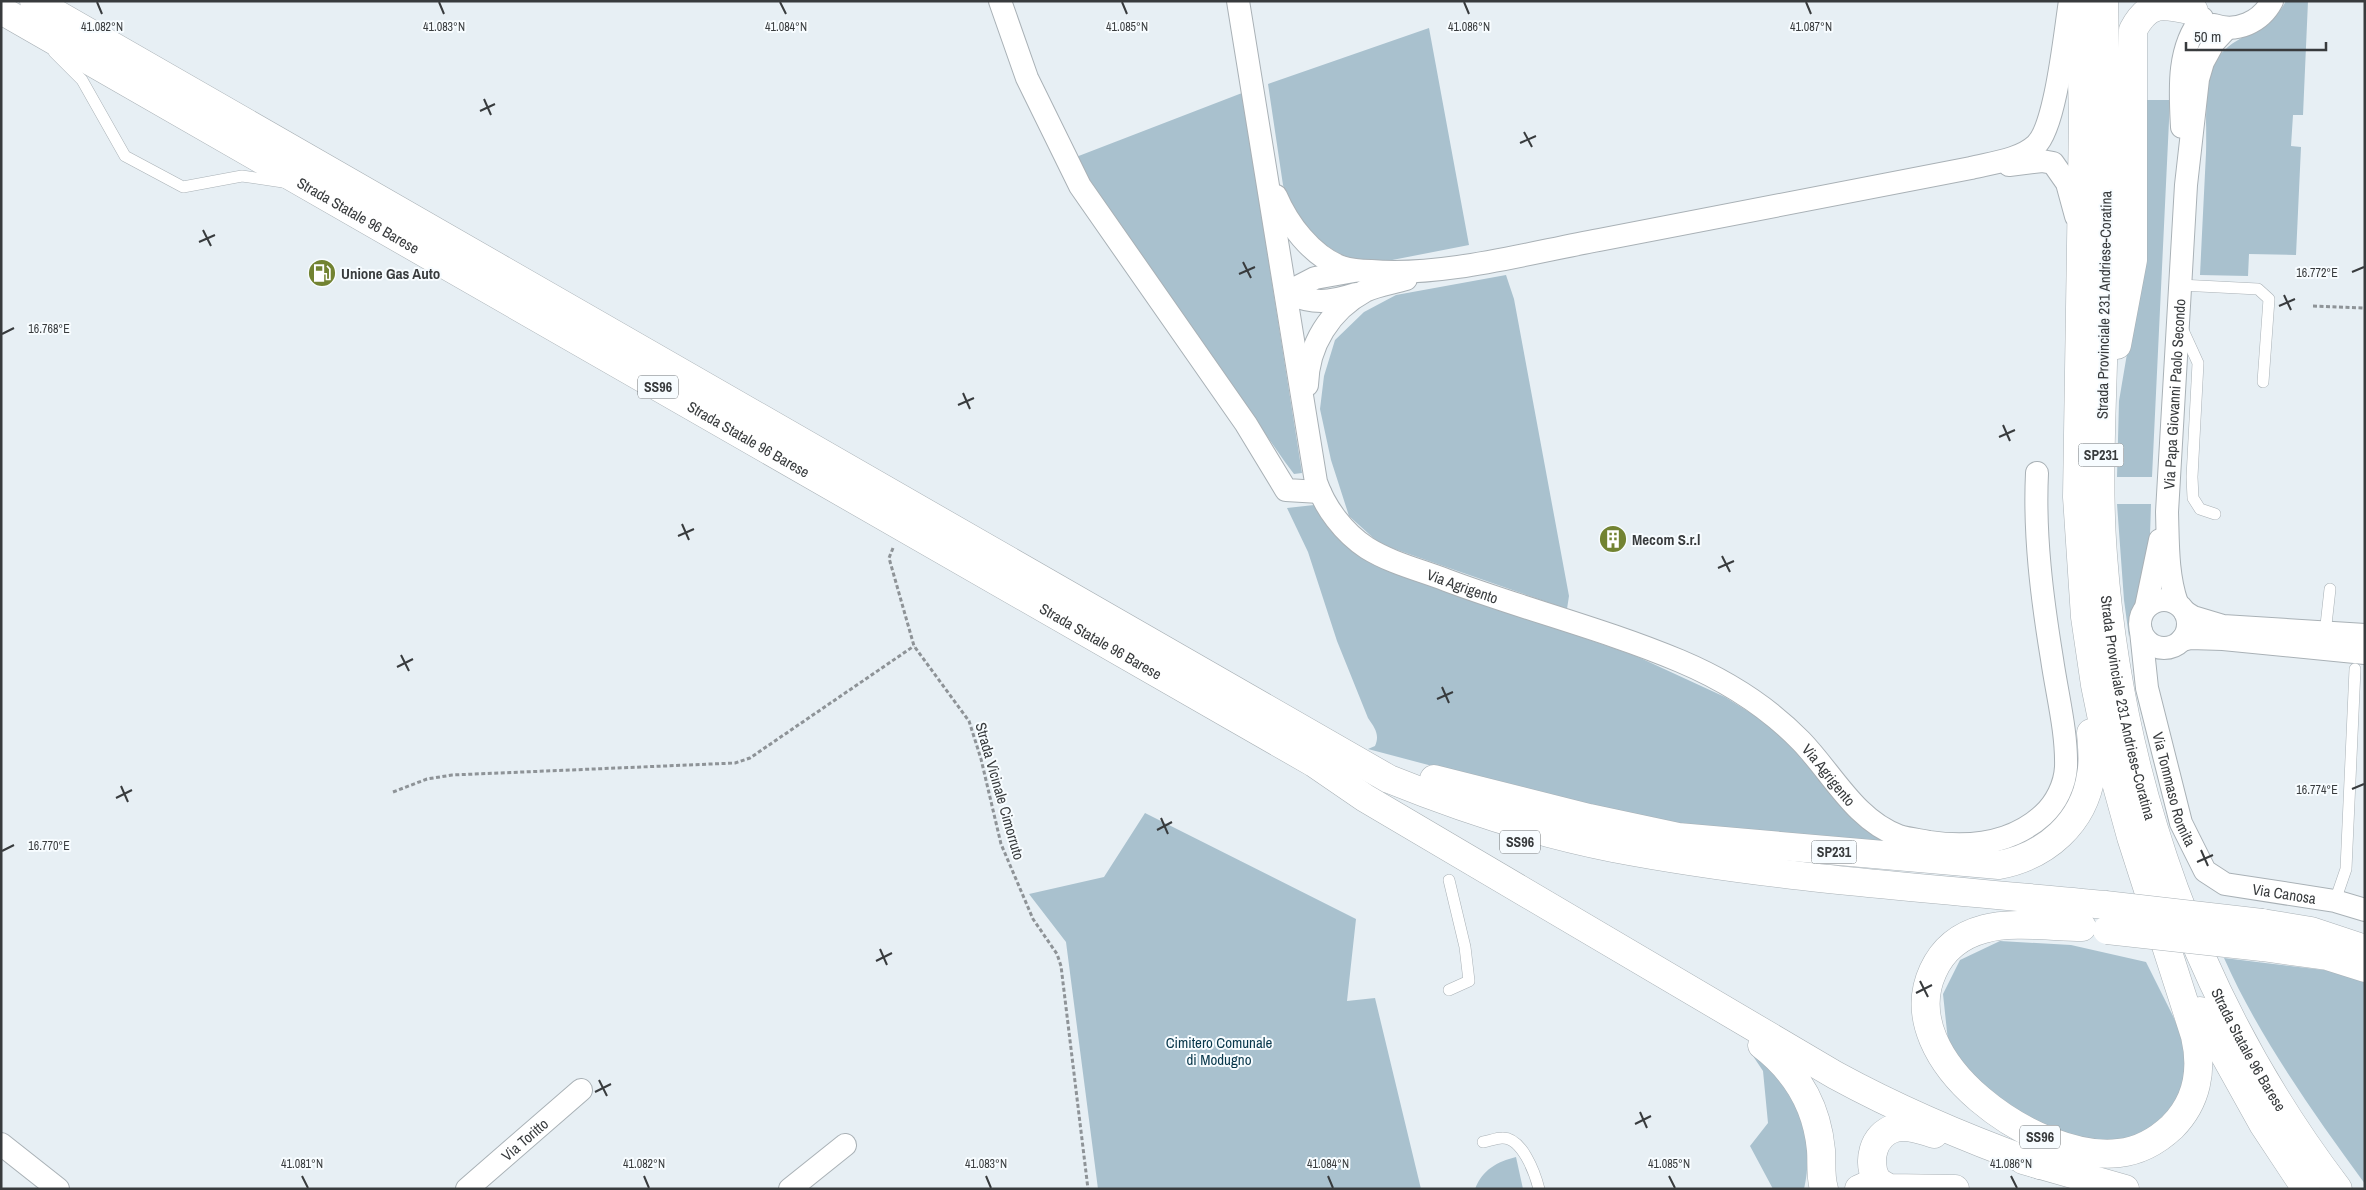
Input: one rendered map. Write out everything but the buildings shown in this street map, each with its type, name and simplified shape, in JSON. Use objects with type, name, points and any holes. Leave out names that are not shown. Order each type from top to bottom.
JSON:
[{"type":"main road","name":"Strada Provinciale 231 Andriese-Coratina","points":[[2080,1],[2083,119],[2077,438],[2079,556],[2091,659],[2105,740],[2131,837],[2164,898]]},
{"type":"main road","name":"Strada Provinciale 231 Andriese-Coratina","points":[[2104,1],[2106,217],[2100,465],[2103,553],[2114,655],[2122,707],[2164,898]]},
{"type":"main road","points":[[2102,420],[2133,260],[2133,30],[2140,14],[2151,6],[2170,5],[2195,10]]},
{"type":"main road","name":"Strada Statale 96 Barese","points":[[1,10],[30,13],[1319,752]]},
{"type":"main road","name":"Strada Statale 96 Barese","points":[[30,13],[309,185],[902,528],[1319,752]]},
{"type":"main road","name":"SP231","points":[[1319,752],[1380,762],[1453,784],[1589,818],[1678,837],[1988,866],[2009,863],[2044,849],[2063,832],[2083,802],[2091,777],[2092,755],[2079,556]]},
{"type":"main road","name":"SS96","points":[[1319,752],[1427,794],[1511,822],[1612,848],[2098,921],[2262,935],[2319,933],[2365,949]]},
{"type":"main road","name":"SS96","points":[[1319,752],[1365,798],[1835,1075],[1885,1102],[1950,1131],[2040,1165],[2125,1189]]},
{"type":"main road","name":"Strada Statale 96 Barese","points":[[2164,898],[2271,1092],[2310,1152],[2338,1189]]},
{"type":"main road","name":"Strada Statale 96 Barese","points":[[2164,898],[2174,956],[2215,1039],[2263,1124],[2306,1189]]},
{"type":"main road","name":"SS96","points":[[2098,921],[1996,926],[1963,937],[1944,953],[1930,976],[1927,992],[1927,1018],[1935,1042],[1952,1069],[1970,1092],[1999,1116],[2032,1134],[2076,1149],[2104,1154],[2126,1152],[2149,1144],[2165,1133],[2177,1121],[2193,1096],[2199,1072],[2195,1036],[2164,898]]},
{"type":"main road","name":"SS96","points":[[2262,935],[2365,968]]},
{"type":"main road","points":[[1640,959],[1759,1043],[1781,1061],[1795,1077],[1806,1095],[1817,1126],[1821,1150],[1821,1181],[1824,1189]]},
{"type":"main road","points":[[2215,989],[2356,1189]]},
{"type":"main road","points":[[1955,1189],[1889,1188],[1868,1185],[1873,1151],[1884,1134],[1901,1127],[1919,1129],[2040,1165]]},
{"type":"main road","points":[[1828,1189],[1837,1186],[1852,1189]]},
{"type":"street","points":[[1000,1],[1027,78],[1067,162],[1096,211],[1246,424],[1286,490],[1320,492],[1238,1]]},
{"type":"street","points":[[1971,168],[2023,153],[2035,145],[2042,137],[2053,100],[2070,1]]},
{"type":"street","points":[[2186,185],[2181,107],[2182,76],[2184,52],[2195,10],[2218,26],[2227,28],[2248,24],[2259,18],[2272,1]]},
{"type":"street","points":[[2186,185],[2198,79],[2203,62],[2214,42],[2227,28]]},
{"type":"street","points":[[1307,423],[1308,373],[1313,349],[1325,327],[1364,281],[1387,272],[1433,270],[1971,168],[2042,161],[2053,163],[2067,183],[2082,240]]},
{"type":"street","points":[[1266,172],[1289,222],[1305,240],[1326,258],[1364,281]]},
{"type":"street","name":"Via Papa Giovanni Paolo Secondo","points":[[2181,608],[2174,594],[2168,550],[2167,512],[2186,185]]},
{"type":"street","points":[[1286,294],[1315,278],[1332,273],[1364,281]]},
{"type":"street","name":"Via Agrigento","points":[[1320,492],[1322,499],[1350,534],[1367,548],[1387,558],[1667,656],[1725,682],[1767,710],[1788,728],[1863,814],[1886,831],[1904,838],[1972,845],[1995,842],[2013,835],[2042,816],[2054,803],[2062,787],[2066,770],[2062,724],[2044,613],[2035,511],[2037,473]]},
{"type":"street","points":[[2167,512],[2146,607],[2140,623],[2141,631],[2151,644],[2167,648],[2190,638],[2223,639],[2306,648],[2360,661]]},
{"type":"street","points":[[2146,607],[2161,600],[2181,608],[2193,617],[2223,626],[2365,635]]},
{"type":"street","points":[[2179,643],[2188,627],[2181,608]]},
{"type":"street","name":"Via Tommaso Romita","points":[[2141,631],[2144,672],[2181,823],[2205,871]]},
{"type":"street","name":"Via Tommaso Romita","points":[[2152,704],[2154,674],[2158,663],[2179,643]]},
{"type":"street","name":"Via Canosa","points":[[2205,871],[2225,884],[2335,900],[2365,910]]},
{"type":"street","name":"Via Toritto","points":[[467,1189],[581,1090]]},
{"type":"street","points":[[1,1144],[58,1189]]},
{"type":"street","points":[[790,1189],[845,1145]]},
{"type":"lane","points":[[30,13],[82,80],[125,156],[183,187],[242,176],[309,185]]},
{"type":"lane","points":[[2180,285],[2258,289],[2270,299],[2262,382]]},
{"type":"lane","points":[[2178,320],[2198,363],[2192,476],[2193,498],[2200,509],[2215,514]]},
{"type":"lane","points":[[2306,648],[2327,633],[2330,589]]},
{"type":"lane","points":[[2335,900],[2346,869],[2360,661]]},
{"type":"lane","points":[[1449,880],[1465,946],[1468,981],[1449,990]]},
{"type":"lane","points":[[1483,1142],[1503,1137],[1512,1140],[1525,1154],[1539,1189]]},
{"type":"path","points":[[2313,306],[2365,308]]},
{"type":"path","name":"Strada Vicinale Cimorruto","points":[[902,528],[889,558],[914,646],[969,721],[981,759],[1001,844],[1032,919],[1057,954],[1061,966],[1088,1189]]},
{"type":"path","points":[[393,792],[427,779],[452,775],[734,763],[750,758],[914,646]]},
{"type":"green space","points":[[2286,1],[2308,1],[2303,115],[2293,115],[2291,146],[2301,147],[2296,255],[2249,254],[2248,276],[2200,275],[2207,104],[2213,68],[2224,50],[2270,21]]},
{"type":"green space","points":[[1429,28],[1469,245],[1382,262],[1346,258],[1313,237],[1291,208],[1283,185],[1268,84]]},
{"type":"green space","points":[[1242,93],[1302,473],[1294,474],[1285,462],[1100,198],[1076,157]]},
{"type":"green space","points":[[2143,100],[2170,100],[2152,477],[2117,477],[2119,401],[2143,259]]},
{"type":"green space","points":[[1506,275],[1514,299],[1569,596],[1567,609],[1380,544],[1349,516],[1331,460],[1320,409],[1324,376],[1335,340],[1364,312],[1396,295]]},
{"type":"green space","points":[[2117,504],[2151,504],[2147,571],[2142,599],[2129,637],[2124,600]]},
{"type":"green space","points":[[1314,505],[1338,539],[1372,564],[1636,656],[1725,697],[1778,730],[1901,845],[1704,828],[1572,803],[1368,749],[1375,746],[1376,732],[1368,718],[1337,641],[1308,552],[1287,508]]},
{"type":"green space","name":"Cimitero Comunale di Modugno","points":[[1145,813],[1356,919],[1347,1001],[1375,998],[1421,1189],[1098,1189],[1066,942],[1029,894],[1104,877]]},
{"type":"green space","points":[[2000,941],[2071,945],[2146,962],[2185,1044],[2184,1085],[2167,1119],[2133,1140],[2103,1144],[2019,1118],[1975,1080],[1948,1041],[1943,994],[1960,960]]},
{"type":"green space","points":[[2224,958],[2332,971],[2365,982],[2365,1184],[2288,1074],[2238,988]]},
{"type":"green space","points":[[1749,1050],[1778,1078],[1798,1111],[1804,1129],[1807,1148],[1804,1189],[1773,1189],[1750,1146],[1768,1123],[1763,1071]]},
{"type":"green space","points":[[1516,1157],[1523,1189],[1475,1189],[1482,1176],[1491,1167]]},
{"type":"place","name":"Unione Gas Auto","points":[[322,273]]},
{"type":"place","name":"Mecom S.r.l","points":[[1613,539]]}]
